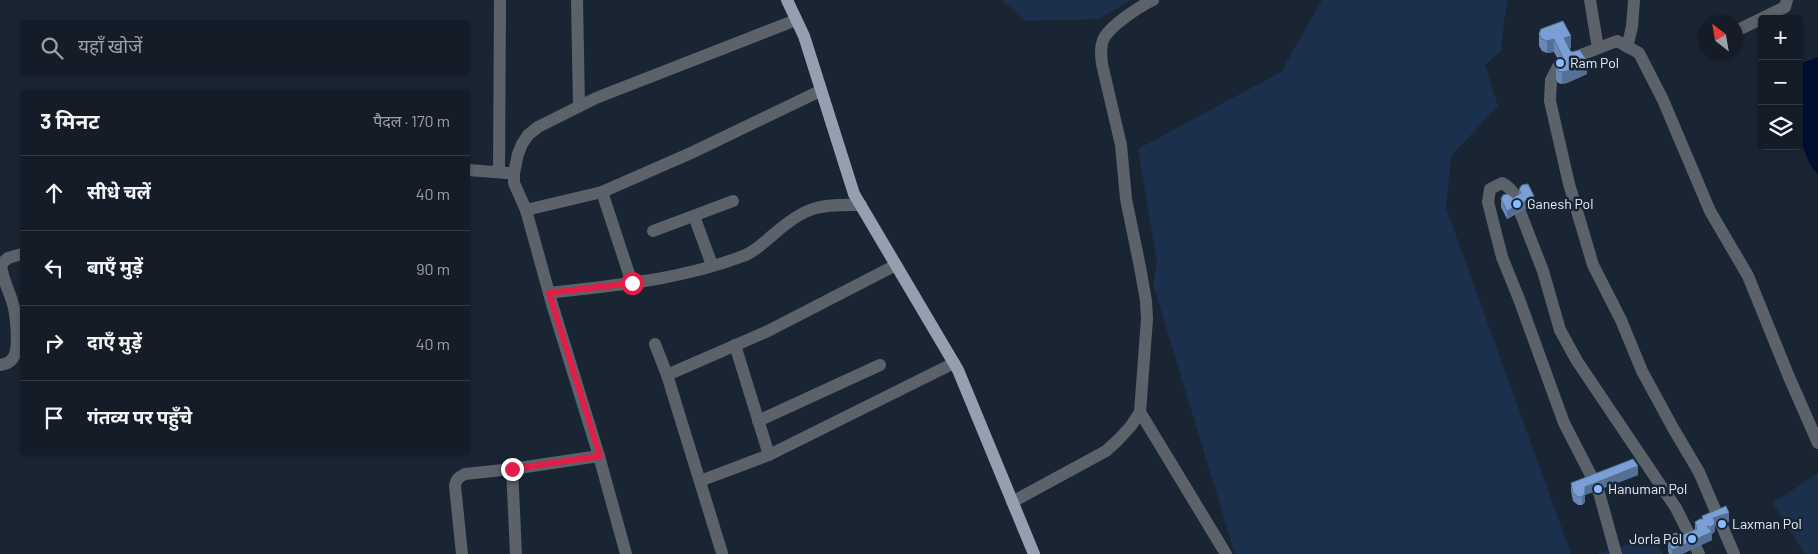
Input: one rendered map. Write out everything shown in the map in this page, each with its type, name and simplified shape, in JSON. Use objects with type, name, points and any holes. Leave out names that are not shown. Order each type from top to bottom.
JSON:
[{"type":"main road","points":[[787,0],[804,36],[854,194],[954,363],[1034,554]]},
{"type":"street","points":[[499,172],[500,0]]},
{"type":"street","points":[[577,0],[580,106]]},
{"type":"street","points":[[1012,502],[1106,451],[1125,433],[1140,412],[1147,319],[1146,301],[1126,199],[1121,145],[1100,50],[1102,41],[1107,33],[1130,14],[1153,0]]},
{"type":"street","points":[[1590,0],[1598,48]]},
{"type":"street","points":[[1627,47],[1632,27],[1634,0]]},
{"type":"street","points":[[1743,27],[1785,6],[1788,0]]},
{"type":"street","points":[[626,554],[600,456],[549,293],[526,210],[514,182],[514,173],[522,144],[528,135],[538,127],[580,106],[618,89],[796,20]]},
{"type":"street","points":[[1734,554],[1699,472],[1642,371],[1621,320],[1593,265],[1569,184],[1550,101],[1551,80],[1560,63],[1617,42],[1639,53],[1663,100],[1710,211],[1748,276],[1789,378],[1818,443]]},
{"type":"street","points":[[526,210],[602,192],[691,154],[820,91]]},
{"type":"street","points":[[470,170],[514,173]]},
{"type":"street","points":[[1616,554],[1598,489],[1564,423],[1502,257],[1488,202],[1490,189],[1502,183],[1515,194],[1553,303],[1560,330],[1582,369],[1676,508],[1699,554]]},
{"type":"street","points":[[602,192],[632,283]]},
{"type":"street","points":[[653,231],[733,201]]},
{"type":"street","points":[[549,293],[660,280],[712,266],[754,251],[793,219],[816,207],[861,205]]},
{"type":"street","points":[[694,216],[712,266]]},
{"type":"street","points":[[0,365],[10,362],[14,358],[16,350],[16,317],[1,264],[8,258],[20,255]]},
{"type":"street","points":[[667,375],[768,331],[896,265]]},
{"type":"street","points":[[655,344],[667,375],[722,553]]},
{"type":"street","points":[[735,346],[769,455]]},
{"type":"street","points":[[700,481],[769,455],[954,363]]},
{"type":"street","points":[[758,421],[880,365]]},
{"type":"street","points":[[1140,412],[1226,554]]},
{"type":"street","points":[[462,554],[456,480],[465,474],[600,456]]},
{"type":"street","points":[[512,469],[516,554]]},
{"type":"shaded area","points":[[1002,0],[1131,0],[1098,19],[1026,21]]},
{"type":"shaded area","points":[[1322,0],[1508,0],[1501,51],[1485,65],[1498,106],[1451,156],[1446,208],[1571,554],[1235,554],[1153,284],[1157,262],[1138,149],[1281,72]]},
{"type":"shaded area","points":[[1818,57],[1818,174],[1809,162],[1803,148],[1803,63]]},
{"type":"shaded area","points":[[1818,473],[1818,554],[1805,554],[1773,503]]},
{"type":"shaded area","points":[[1653,536],[1663,554],[1598,554]]},
{"type":"building","points":[[1563,21],[1571,36],[1564,38],[1571,52],[1580,50],[1587,61],[1562,72],[1558,71],[1556,66],[1558,61],[1563,58],[1554,39],[1547,41],[1542,39],[1539,34],[1541,29]]},
{"type":"building","points":[[1528,184],[1534,196],[1507,211],[1501,199],[1503,195],[1508,194],[1513,198],[1521,193],[1519,189],[1522,185]]},
{"type":"building","points":[[1633,459],[1638,466],[1585,487],[1585,493],[1582,497],[1578,497],[1573,493],[1571,483]]},
{"type":"building","points":[[1726,506],[1729,513],[1713,518],[1715,523],[1711,527],[1707,526],[1712,532],[1672,550],[1668,543],[1672,540],[1673,534],[1682,535],[1697,529],[1695,522],[1703,519],[1702,516]]},
{"type":"place","name":"Ram Pol","points":[[1560,63]]},
{"type":"place","name":"Ganesh Pol","points":[[1517,204]]},
{"type":"place","name":"Hanuman Pol","points":[[1598,489]]},
{"type":"place","name":"Laxman Pol","points":[[1722,524]]},
{"type":"place","name":"Jorla Pol","points":[[1692,539]]},
{"type":"route","points":[[512,469],[600,456],[549,293],[632,283]]}]
